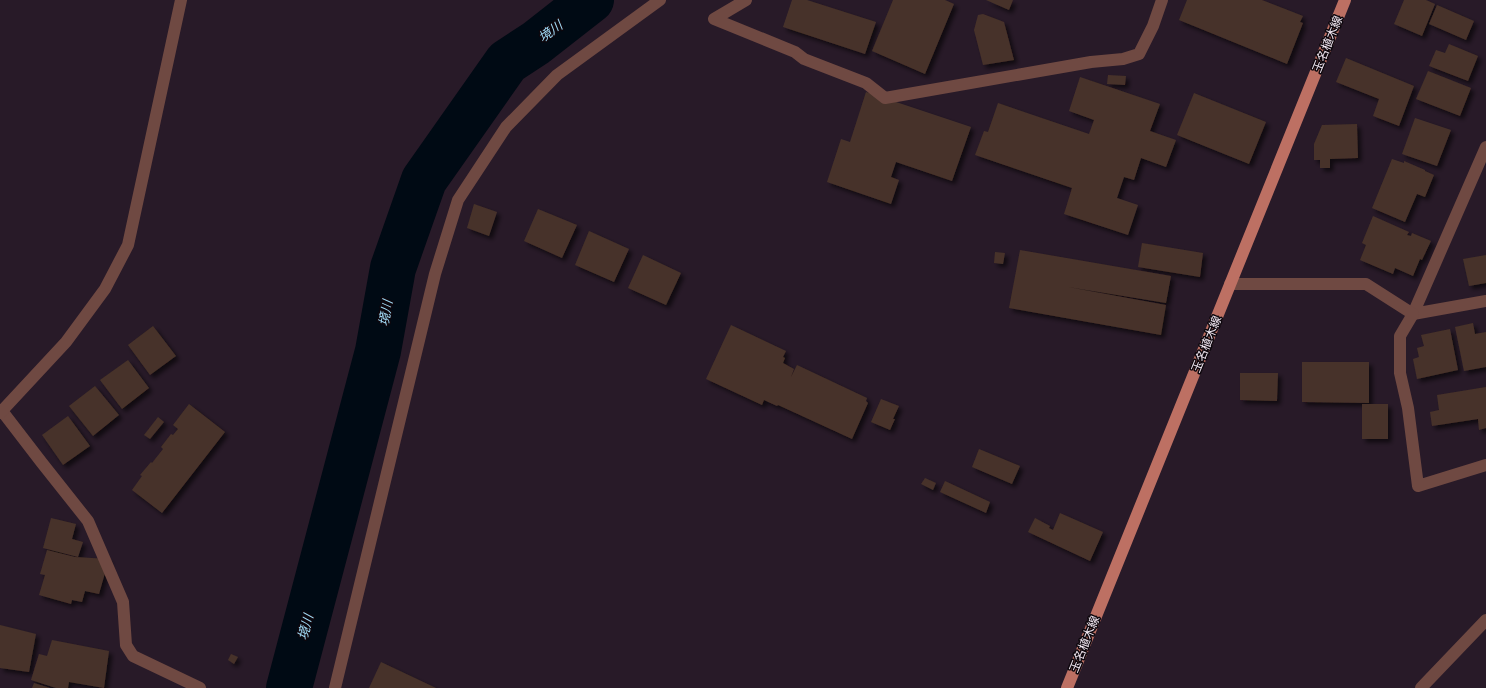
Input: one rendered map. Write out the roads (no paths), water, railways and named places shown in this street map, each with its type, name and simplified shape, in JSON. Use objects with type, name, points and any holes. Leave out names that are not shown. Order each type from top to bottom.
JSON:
[{"type":"main road","name":"玉名植木線","points":[[1067,688],[1345,0]]},
{"type":"street","points":[[181,0],[128,245],[105,289],[66,342],[1,412],[88,521],[124,602],[126,645],[133,656],[200,688]]},
{"type":"street","points":[[335,688],[435,274],[458,200],[506,127],[557,75],[660,0]]},
{"type":"street","points":[[746,0],[714,19],[795,52],[804,59],[866,83],[885,98],[1091,62],[1123,59],[1139,54],[1153,26],[1162,0]]},
{"type":"street","points":[[1486,147],[1412,314],[1400,336],[1400,373],[1408,408],[1418,486],[1486,465]]},
{"type":"street","points":[[1230,284],[1366,284],[1412,314],[1486,302]]},
{"type":"street","points":[[1421,688],[1486,620]]},
{"type":"waterway","name":"境川","points":[[289,688],[378,351],[393,268],[424,180],[507,62],[536,43],[591,0]]}]
